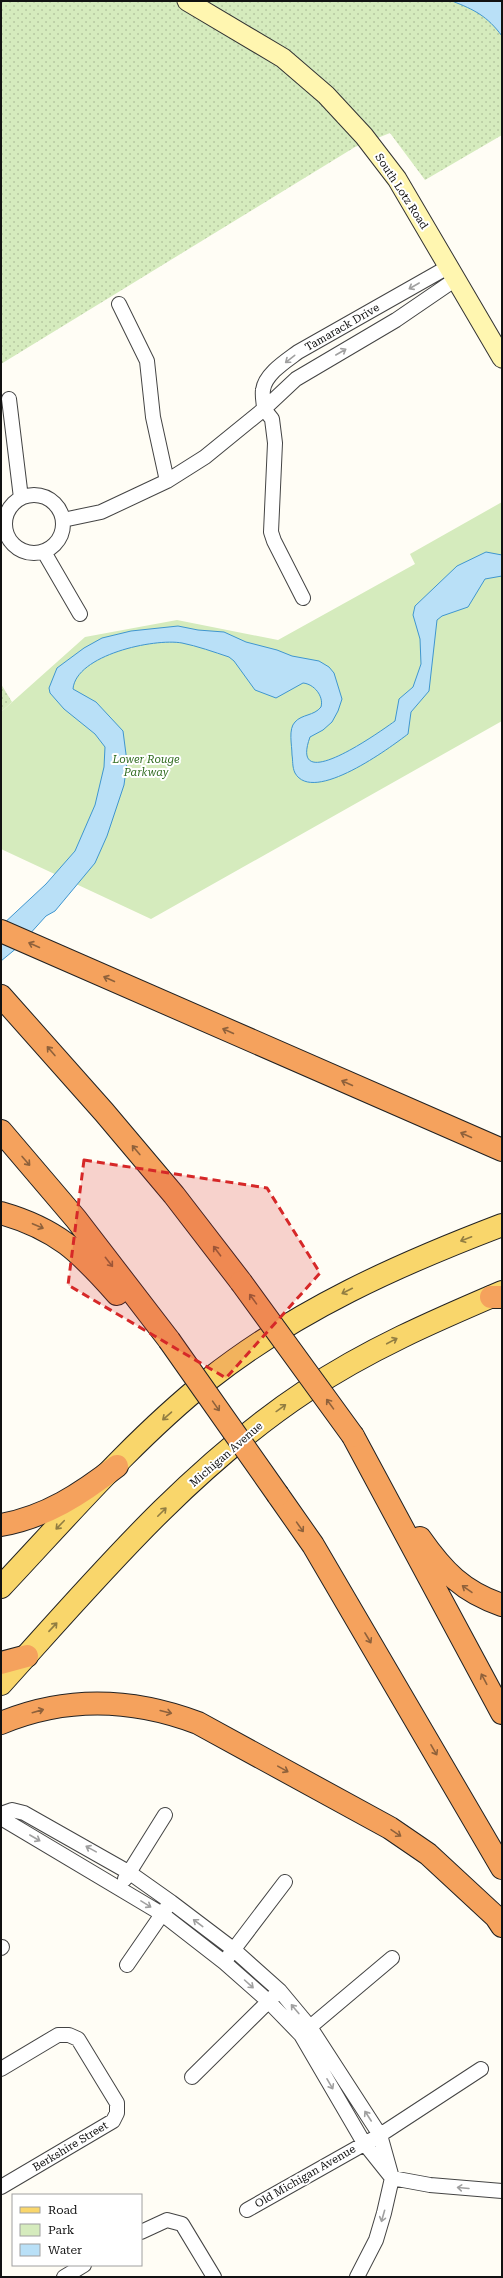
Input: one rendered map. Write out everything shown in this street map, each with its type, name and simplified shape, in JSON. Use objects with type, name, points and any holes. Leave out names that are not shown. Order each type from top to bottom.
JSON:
[{"type":"highway","points":[[1,931],[502,1150]]},
{"type":"highway","points":[[1,996],[104,1112],[174,1195],[241,1282],[353,1436],[400,1510],[451,1578],[472,1593],[502,1605]]},
{"type":"highway","points":[[1,1132],[76,1219],[166,1335],[313,1545],[502,1868]]},
{"type":"highway","points":[[1,1213],[46,1229],[67,1243],[85,1258],[123,1301],[166,1335]]},
{"type":"highway","points":[[353,1436],[502,1713]]},
{"type":"highway","points":[[1,1525],[62,1505],[83,1492],[117,1466]]},
{"type":"highway","points":[[1,1663],[27,1656]]},
{"type":"highway","points":[[1,1723],[19,1716],[59,1706],[83,1703],[114,1703],[144,1707],[174,1714],[198,1723],[390,1828],[428,1854],[496,1917],[502,1926]]},
{"type":"main road","points":[[1,1587],[155,1427],[207,1381],[276,1332],[319,1306],[368,1281],[437,1250],[502,1225]]},
{"type":"main road","name":"Michigan Avenue","points":[[1,1684],[134,1540],[209,1465],[245,1435],[306,1390],[363,1356],[426,1324],[498,1295]]},
{"type":"street","name":"South Lotz Road","points":[[187,1],[283,58],[336,105],[364,136],[397,179],[502,358]]},
{"type":"street","name":"Tamarack Drive","points":[[264,409],[263,390],[267,381],[292,357],[342,326],[452,273]]},
{"type":"street","name":"Tamarack Drive","points":[[63,520],[101,512],[167,481],[205,457],[264,409],[296,379],[396,320],[452,273]]},
{"type":"street","points":[[119,304],[147,361],[154,417],[167,481]]},
{"type":"street","points":[[9,399],[21,498]]},
{"type":"street","points":[[264,409],[272,419],[275,443],[271,532],[274,541],[303,598]]},
{"type":"street","points":[[30,495],[48,498],[60,511],[63,520],[63,530],[59,539],[53,547],[44,552],[26,553],[18,549],[4,535],[8,510],[21,498],[30,495]]},
{"type":"street","points":[[44,552],[80,614]]},
{"type":"street","name":"Old Michigan Avenue","points":[[1,1814],[12,1810],[24,1813],[130,1872],[233,1949],[280,1990],[305,2031],[364,2143],[392,2178]]},
{"type":"street","points":[[119,1887],[165,1815]]},
{"type":"street","name":"Old Michigan Avenue","points":[[1,1818],[162,1914],[225,1963],[268,2002],[305,2031],[380,2135],[392,2178],[378,2233],[357,2277]]},
{"type":"street","points":[[225,1963],[233,1949],[285,1882]]},
{"type":"street","points":[[127,1965],[171,1902]]},
{"type":"street","points":[[305,2031],[392,1958]]},
{"type":"street","points":[[192,2077],[280,1990]]},
{"type":"street","name":"Berkshire Street","points":[[1,2069],[58,2035],[63,2034],[78,2039],[117,2103],[117,2113],[113,2121],[1,2187]]},
{"type":"street","name":"Old Michigan Avenue","points":[[247,2210],[380,2135],[481,2069]]},
{"type":"street","points":[[392,2178],[430,2185],[502,2191]]},
{"type":"street","points":[[142,2231],[161,2221],[172,2220],[186,2227],[214,2277]]},
{"type":"street","points":[[64,2277],[82,2266]]},
{"type":"highlighted area","points":[[84,1160],[267,1188],[320,1273],[226,1378],[68,1285]]},
{"type":"green space","points":[[1,1],[502,1],[502,135],[425,180],[390,133],[355,147],[1,364]]},
{"type":"green space","name":"Lower Rouge Parkway","points":[[502,502],[502,721],[151,919],[1,849],[1,712],[85,637],[177,620],[278,640],[415,564],[410,554]]},
{"type":"green space","points":[[1,684],[12,702],[1,712]]},
{"type":"water","points":[[452,1],[502,1],[502,36],[491,23],[480,14]]},
{"type":"water","points":[[486,552],[502,555],[502,576],[485,579],[468,607],[442,616],[437,620],[429,691],[411,712],[408,734],[370,760],[334,778],[318,782],[304,781],[294,771],[291,737],[293,725],[298,719],[318,710],[322,703],[320,695],[317,691],[307,684],[303,683],[276,698],[255,690],[234,661],[229,657],[200,647],[182,643],[169,642],[136,646],[101,658],[87,667],[77,677],[73,689],[96,702],[123,731],[127,762],[124,785],[107,836],[95,863],[55,911],[46,916],[18,947],[1,961],[1,926],[46,884],[75,851],[95,805],[104,767],[105,747],[95,734],[64,709],[50,693],[49,688],[57,668],[84,648],[102,638],[131,631],[178,626],[198,630],[224,632],[246,642],[277,650],[292,656],[319,661],[329,667],[334,673],[342,699],[332,722],[323,730],[310,737],[307,754],[312,762],[324,761],[339,756],[356,747],[395,721],[399,699],[413,687],[421,664],[420,639],[413,615],[415,606],[457,566]]}]
